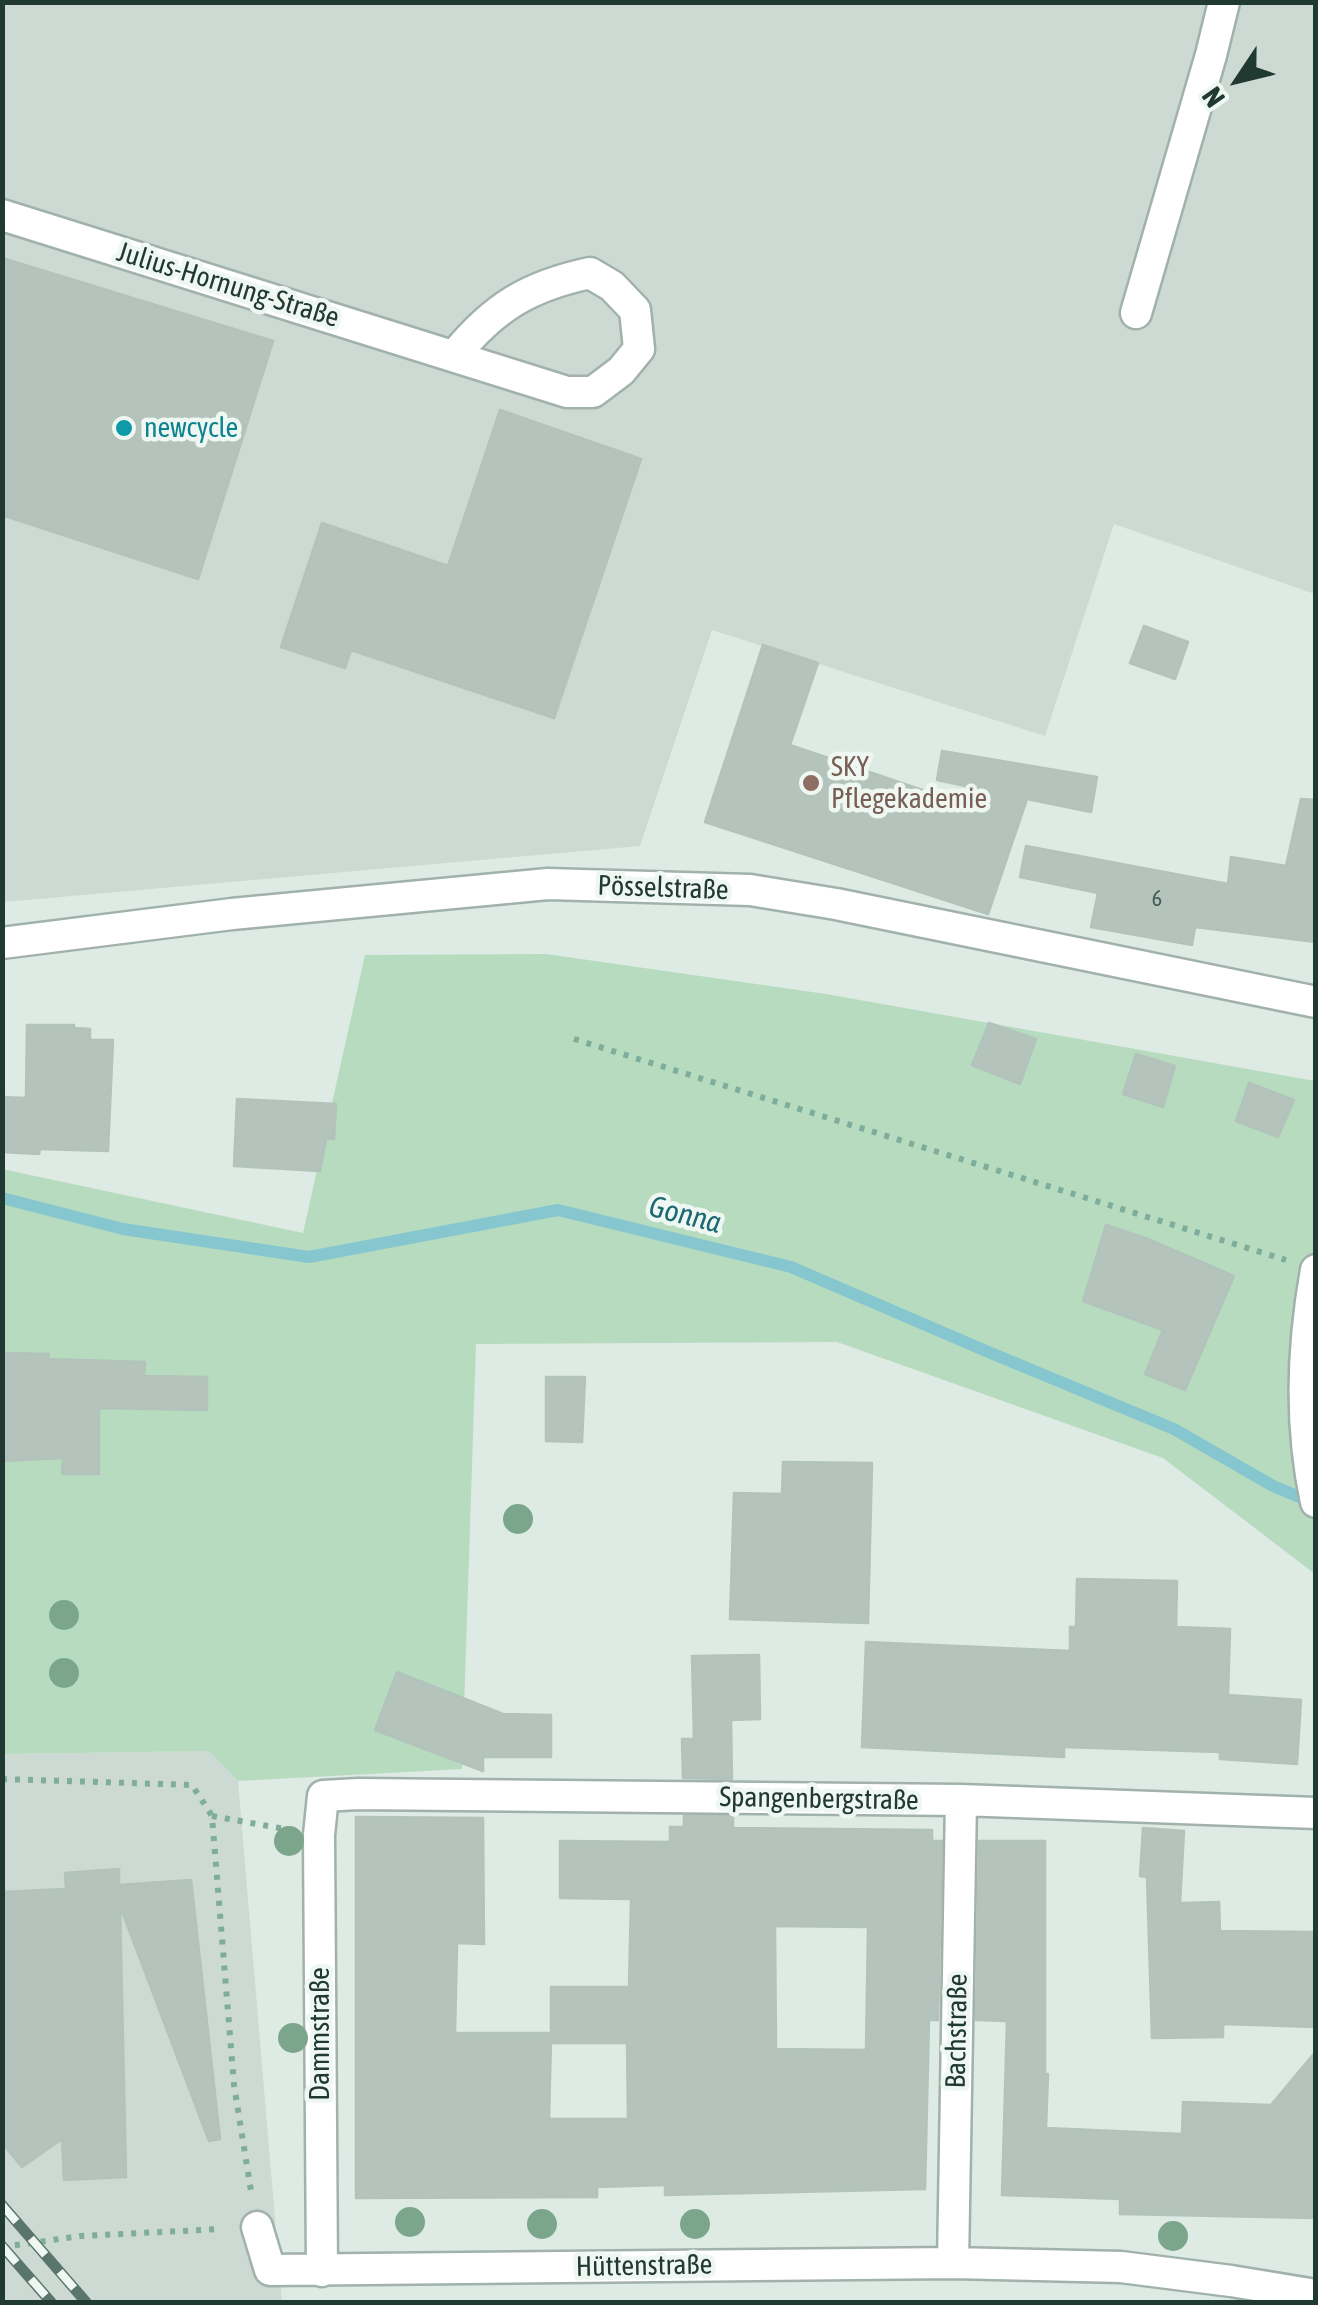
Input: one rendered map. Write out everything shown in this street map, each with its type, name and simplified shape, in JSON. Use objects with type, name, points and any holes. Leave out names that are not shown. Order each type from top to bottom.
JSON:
[{"type":"street","points":[[1136,313],[1224,2]]},
{"type":"street","name":"Julius-Hornung-Straße","points":[[2,215],[568,392],[593,392],[621,371],[639,349],[635,310],[612,286],[590,273],[556,280],[520,297],[478,326],[454,355]]},
{"type":"street","name":"Pösselstraße","points":[[2,944],[232,914],[548,884],[750,890],[1316,1002]]},
{"type":"street","points":[[1306,1266],[1304,1430],[1313,1491]]},
{"type":"street","name":"Spangenbergstraße","points":[[323,1796],[961,1800],[1316,1813]]},
{"type":"street","name":"Dammstraße","points":[[322,2271],[319,1835],[323,1796]]},
{"type":"street","name":"Bachstraße","points":[[953,2263],[961,1800]]},
{"type":"street","name":"Hüttenstraße","points":[[256,2227],[270,2270],[953,2263],[1121,2267],[1316,2296]]},
{"type":"path","points":[[574,1039],[1306,1266]]},
{"type":"path","points":[[2,1779],[192,1785],[212,1816],[234,2085],[256,2227],[81,2236],[2,2247]]},
{"type":"path","points":[[212,1816],[319,1835]]},
{"type":"shaded area","points":[[3,3],[1315,3],[1315,594],[1114,524],[1045,736],[712,630],[640,846],[3,902]]},
{"type":"shaded area","points":[[209,1751],[238,1781],[282,2302],[3,2302],[2,1754]]},
{"type":"green space","points":[[546,954],[826,994],[1315,1081],[1315,1574],[1163,1458],[837,1342],[476,1344],[462,1769],[238,1781],[209,1751],[3,1754],[2,1169],[303,1233],[365,955]]},
{"type":"building","name":"newcycle","points":[[2,258],[273,341],[198,579],[2,515]]},
{"type":"building","points":[[500,410],[641,459],[554,718],[351,650],[345,668],[281,647],[322,523],[448,566]]},
{"type":"building","points":[[1144,626],[1188,642],[1175,679],[1130,663]]},
{"type":"building","name":"SKY Pflegekademie","points":[[763,645],[818,663],[790,745],[984,811],[990,791],[937,780],[942,751],[1097,777],[1091,812],[1027,799],[988,914],[705,822]]},
{"type":"building","points":[[1301,799],[1316,800],[1316,942],[1195,927],[1192,945],[1091,927],[1098,893],[1020,877],[1026,846],[1228,884],[1231,857],[1286,866]]},
{"type":"building","points":[[989,1023],[1036,1039],[1020,1084],[972,1065]]},
{"type":"building","points":[[27,1025],[74,1025],[90,1029],[90,1040],[113,1040],[108,1151],[2,1152],[2,1097],[26,1098]]},
{"type":"building","points":[[1136,1054],[1175,1066],[1163,1107],[1123,1094]]},
{"type":"building","points":[[1249,1083],[1294,1100],[1278,1137],[1236,1121]]},
{"type":"building","points":[[237,1099],[336,1104],[334,1139],[326,1139],[320,1171],[234,1166]]},
{"type":"building","points":[[1106,1225],[1234,1276],[1185,1390],[1145,1374],[1163,1330],[1083,1301]]},
{"type":"building","points":[[2,1353],[49,1354],[48,1359],[145,1362],[144,1376],[207,1377],[207,1410],[99,1408],[99,1474],[62,1474],[63,1458],[2,1461]]},
{"type":"building","points":[[546,1377],[585,1377],[582,1442],[546,1441]]},
{"type":"building","points":[[783,1462],[872,1463],[868,1623],[730,1619],[734,1493],[782,1494]]},
{"type":"building","points":[[1077,1579],[1177,1581],[1176,1627],[1230,1629],[1228,1695],[1301,1700],[1297,1764],[1220,1759],[1220,1752],[1064,1747],[1064,1757],[862,1747],[866,1642],[1070,1651],[1070,1627],[1076,1627]]},
{"type":"building","points":[[759,1655],[760,1719],[731,1720],[732,1779],[683,1778],[682,1739],[694,1739],[692,1656]]},
{"type":"building","points":[[397,1672],[503,1714],[551,1715],[551,1757],[483,1757],[483,1771],[375,1730]]},
{"type":"building","points":[[684,1816],[733,1816],[733,1828],[932,1830],[932,1841],[942,1841],[938,2020],[929,2020],[925,2189],[665,2195],[665,2185],[597,2187],[597,2197],[356,2198],[356,1817],[483,1818],[484,1944],[457,1943],[455,2033],[551,2033],[551,1987],[629,1987],[631,1899],[560,1898],[560,1841],[670,1842],[670,1827],[684,1827]],"holes":[[[775,1926],[868,1927],[866,2050],[776,2049]],[[551,2039],[551,2043],[627,2043],[628,2119],[549,2119]]]},
{"type":"building","points":[[1143,1828],[1184,1831],[1180,1903],[1219,1902],[1220,1931],[1316,1932],[1316,2027],[1223,2024],[1223,2037],[1152,2038],[1147,1877],[1140,1876]]},
{"type":"building","points":[[979,1841],[1045,1841],[1046,2128],[1182,2134],[1183,2102],[1271,2105],[1316,2051],[1316,2218],[1120,2214],[1120,2199],[1002,2195],[1007,2021],[976,2020]]},
{"type":"building","points":[[119,1869],[119,1885],[191,1880],[220,2139],[209,2141],[120,1906],[126,2177],[64,2180],[62,2139],[22,2167],[2,2143],[2,1892],[66,1889],[65,1873]]},
{"type":"waterway","name":"Gonna","points":[[2,1198],[123,1229],[309,1257],[558,1210],[791,1267],[1174,1429],[1273,1486],[1316,1504]]},
{"type":"railway","points":[[2,2205],[86,2302]]},
{"type":"railway","points":[[2,2246],[51,2302]]},
{"type":"place","name":"newcycle","points":[[124,428]]},
{"type":"place","name":"SKY Pflegekademie","points":[[811,783]]}]
